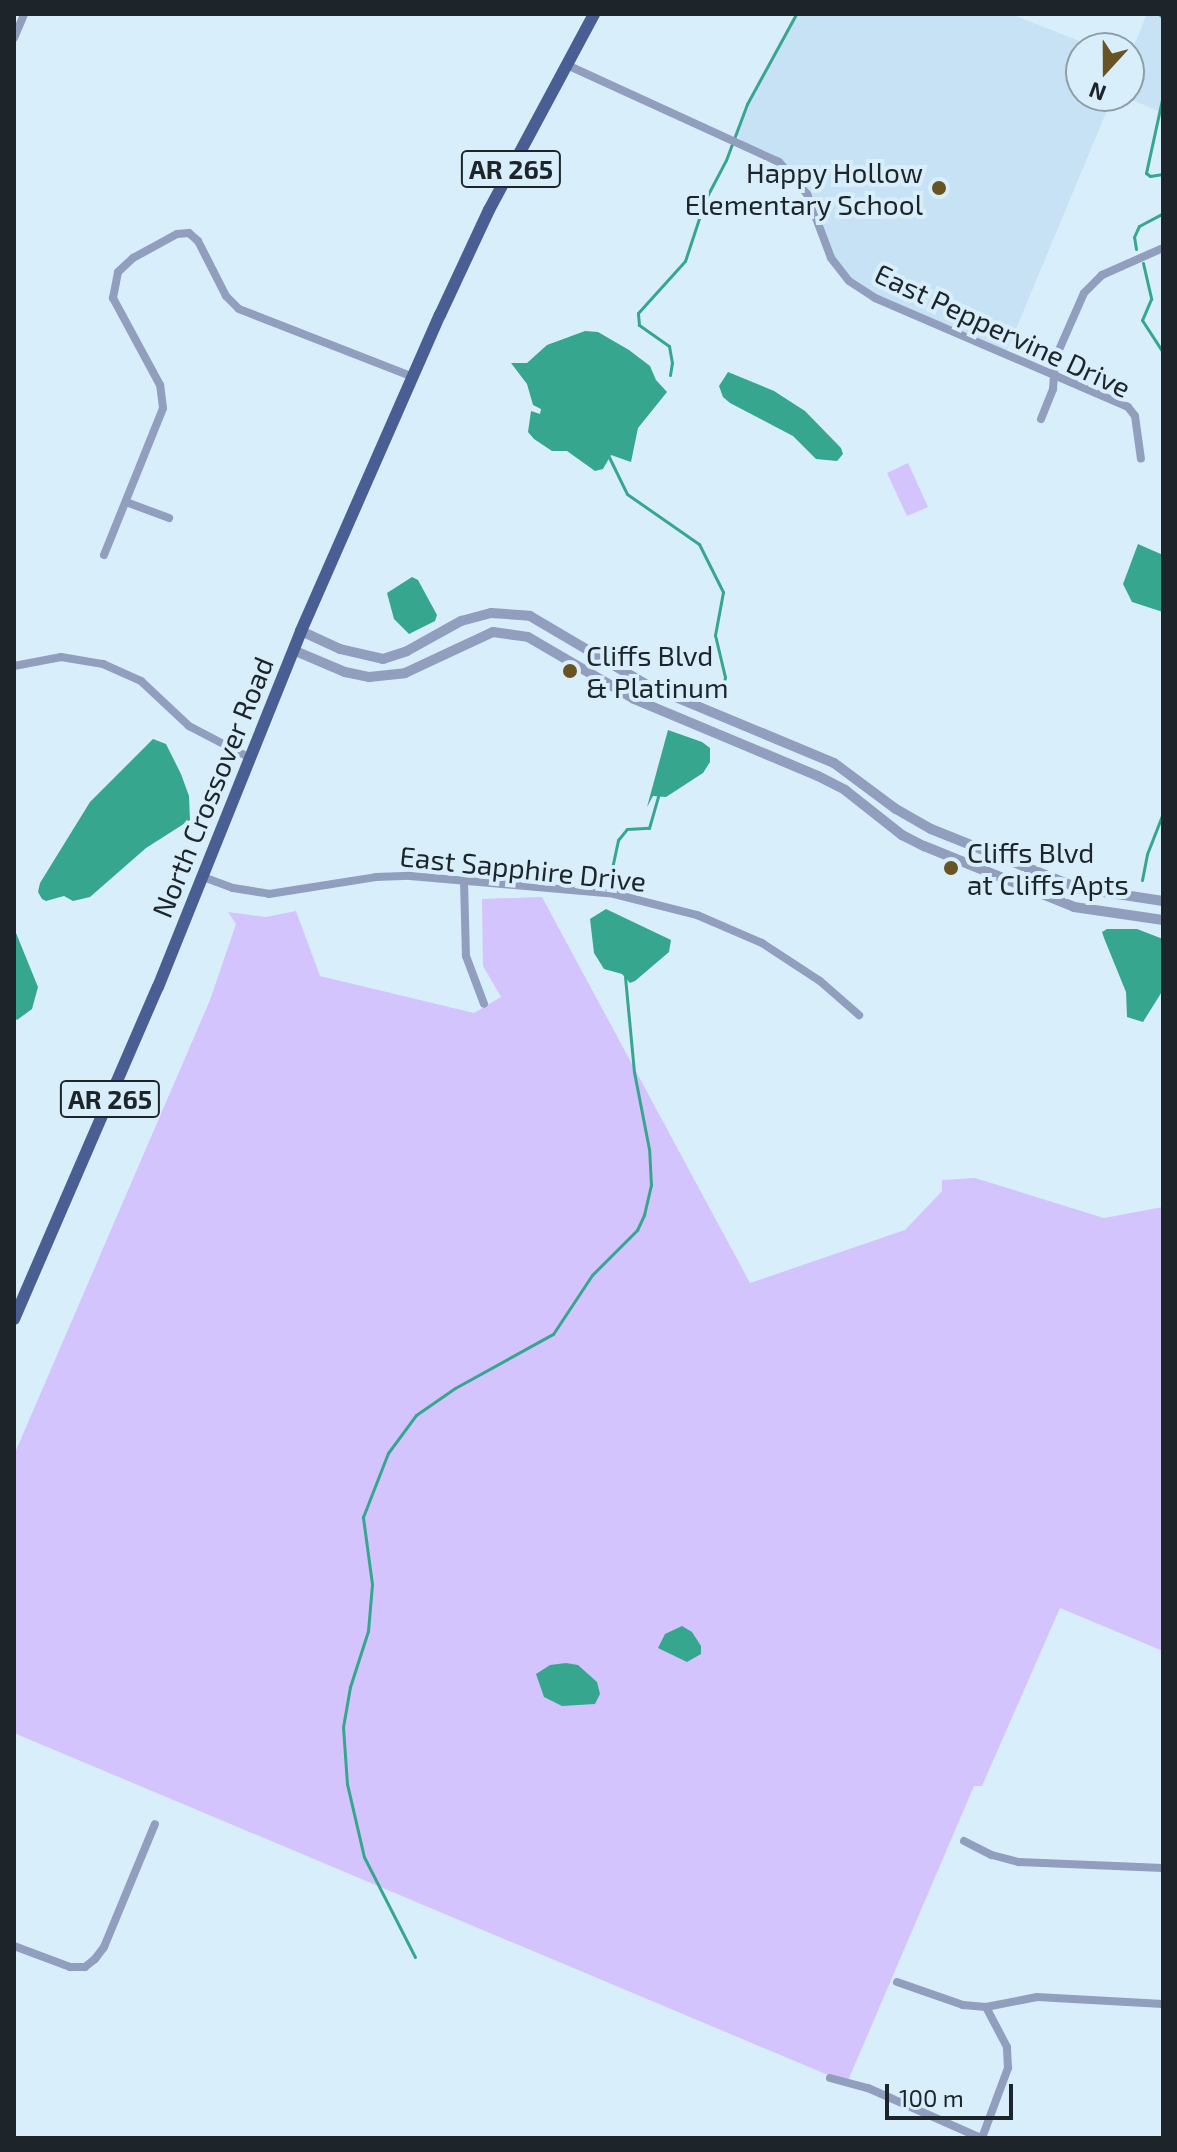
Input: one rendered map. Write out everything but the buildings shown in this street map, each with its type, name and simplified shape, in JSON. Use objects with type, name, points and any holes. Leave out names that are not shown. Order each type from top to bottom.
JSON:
[{"type":"main road","name":"AR 265","points":[[567,65],[594,14]]},
{"type":"main road","name":"North Crossover Road","points":[[14,1319],[203,877],[301,631],[458,274],[567,65]]},
{"type":"street","points":[[14,38],[24,14]]},
{"type":"street","name":"East Peppervine Drive","points":[[567,65],[779,162],[799,182],[831,258],[862,291],[1128,407],[1135,416],[1141,459]]},
{"type":"street","points":[[104,555],[164,399],[160,385],[117,311],[113,284],[118,272],[133,258],[177,234],[189,233],[198,241],[226,296],[239,309],[413,377]]},
{"type":"street","points":[[1041,419],[1054,374],[1055,359],[1091,284],[1163,248]]},
{"type":"street","points":[[126,502],[169,518]]},
{"type":"street","points":[[301,631],[340,649],[383,659],[407,651],[461,621],[491,613],[530,616],[649,686],[834,763],[896,809],[931,829],[1078,888],[1163,901]]},
{"type":"street","points":[[293,650],[345,672],[369,677],[405,673],[493,632],[528,637],[634,699],[845,790],[902,835],[924,846],[1074,907],[1163,920]]},
{"type":"street","points":[[14,666],[61,657],[103,664],[141,681],[189,726],[250,758]]},
{"type":"street","name":"East Sapphire Drive","points":[[203,877],[233,888],[269,894],[376,877],[614,894],[697,915],[762,943],[799,966],[859,1015]]},
{"type":"street","points":[[464,881],[466,956],[484,1004]]},
{"type":"street","points":[[14,1946],[70,1967],[85,1967],[95,1959],[104,1947],[155,1824]]},
{"type":"street","points":[[964,1841],[992,1855],[1019,1862],[1163,1868]]},
{"type":"street","points":[[897,1982],[963,2005],[986,2007],[1037,1997],[1163,2004]]},
{"type":"street","points":[[830,2078],[868,2088],[981,2138],[1005,2085],[1008,2068],[1007,2047],[986,2007]]},
{"type":"shaded area","name":"Happy Hollow Elementary School","points":[[796,14],[1011,14],[1065,35],[1065,112],[1106,112],[1006,353],[875,298],[839,270],[813,207],[790,171],[746,146],[735,132]]},
{"type":"shaded area","points":[[1147,14],[1163,14],[1163,113],[1145,105],[1145,32],[1139,32]]},
{"type":"shaded area","points":[[585,331],[598,332],[629,350],[650,366],[656,380],[667,392],[638,428],[631,462],[611,455],[603,469],[595,471],[567,451],[552,451],[528,432],[531,411],[540,414],[541,409],[533,405],[527,384],[511,363],[527,363],[547,345]]},
{"type":"shaded area","points":[[728,372],[774,391],[805,411],[841,448],[843,454],[837,461],[816,459],[793,436],[730,403],[723,397],[719,386]]},
{"type":"shaded area","points":[[908,463],[928,507],[907,516],[887,473]]},
{"type":"shaded area","points":[[1138,544],[1163,555],[1163,612],[1132,602],[1123,584]]},
{"type":"shaded area","points":[[412,577],[418,580],[437,615],[435,621],[409,634],[394,619],[387,593]]},
{"type":"shaded area","points":[[668,730],[710,748],[710,762],[703,773],[666,797],[653,796],[647,807]]},
{"type":"shaded area","points":[[153,739],[166,744],[181,774],[189,796],[190,820],[146,848],[90,897],[73,901],[64,896],[46,901],[42,899],[38,892],[40,883],[90,802]]},
{"type":"shaded area","points":[[542,897],[750,1283],[905,1230],[942,1191],[942,1180],[975,1178],[1104,1218],[1163,1207],[1163,1651],[1060,1608],[982,1786],[974,1786],[847,2083],[14,1733],[14,1455],[210,1000],[236,924],[228,912],[266,917],[296,911],[320,976],[474,1013],[501,997],[483,966],[482,899]]},
{"type":"shaded area","points":[[606,909],[671,940],[669,952],[630,983],[622,974],[604,969],[594,953],[590,919]]},
{"type":"shaded area","points":[[14,928],[38,987],[32,1009],[17,1020],[14,1017]]},
{"type":"shaded area","points":[[1107,929],[1137,929],[1163,939],[1163,990],[1143,1022],[1127,1017],[1126,992],[1102,932]]},
{"type":"shaded area","points":[[682,1626],[692,1632],[701,1646],[701,1654],[687,1662],[658,1648],[665,1634]]},
{"type":"shaded area","points":[[550,1665],[578,1665],[597,1682],[600,1694],[595,1704],[562,1706],[544,1697],[536,1674]]},
{"type":"waterway","points":[[670,375],[672,363],[669,346],[639,325],[638,313],[685,261],[705,200],[726,160],[747,104],[796,14]]},
{"type":"waterway","points":[[1159,14],[1163,18]]},
{"type":"waterway","points":[[1163,95],[1146,173],[1150,176],[1163,174]]},
{"type":"waterway","points":[[1136,249],[1134,237],[1139,226],[1163,213]]},
{"type":"waterway","points":[[1143,263],[1151,299],[1142,320],[1163,352]]},
{"type":"waterway","points":[[608,455],[627,494],[699,544],[723,592],[715,635],[725,677],[723,687],[713,700]]},
{"type":"waterway","points":[[611,873],[618,840],[627,829],[649,828],[659,792]]},
{"type":"waterway","points":[[1142,880],[1147,854],[1163,813]]},
{"type":"waterway","points":[[415,1957],[364,1857],[347,1784],[343,1727],[350,1687],[368,1631],[372,1584],[363,1517],[388,1453],[416,1415],[455,1388],[553,1334],[592,1275],[637,1230],[651,1185],[649,1149],[634,1072],[625,976]]},
{"type":"place","name":"Happy Hollow Elementary School","points":[[939,188]]},
{"type":"place","name":"Cliffs Blvd & Platinum","points":[[570,671]]},
{"type":"place","name":"Cliffs Blvd at Cliffs Apts","points":[[951,868]]}]
